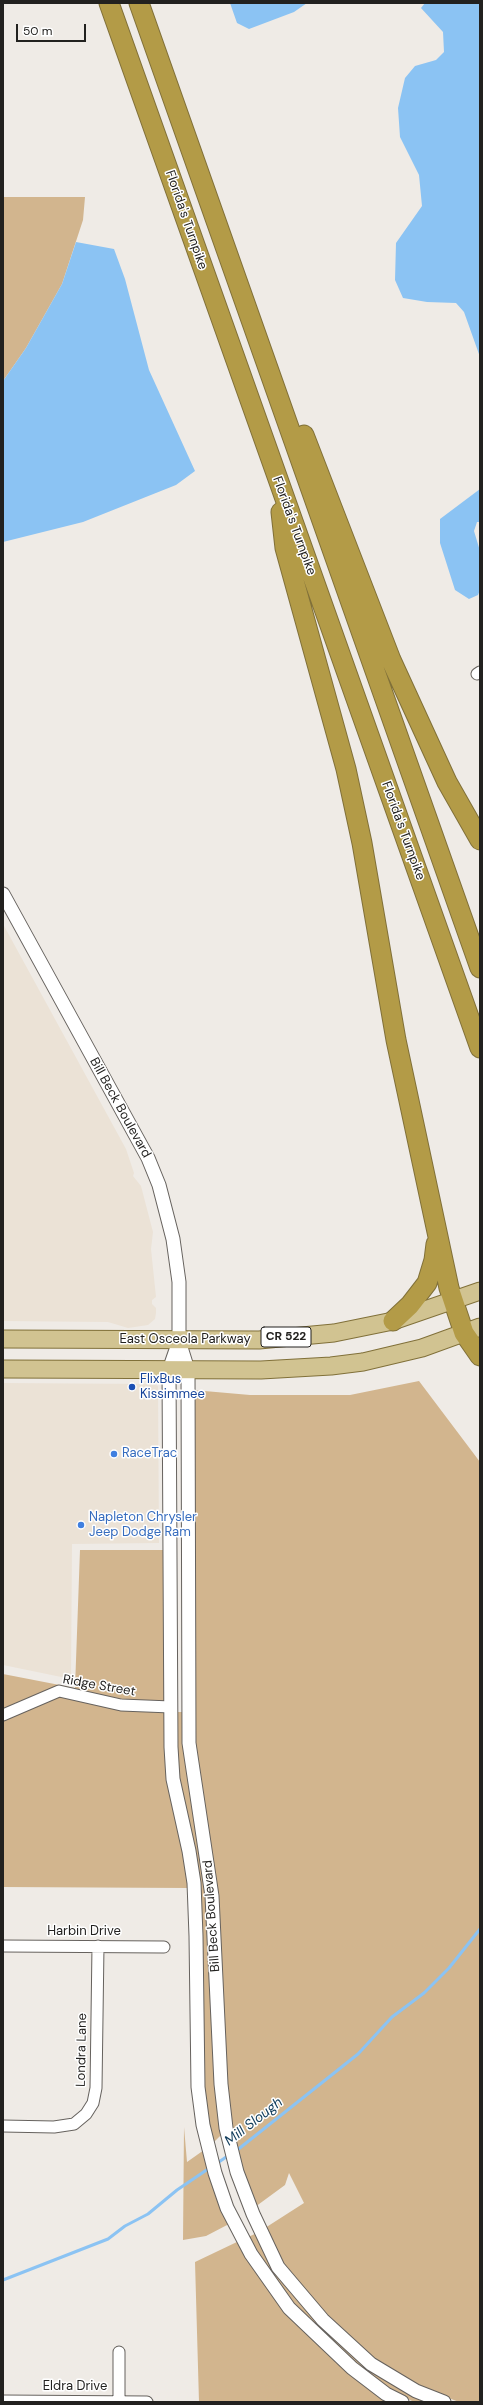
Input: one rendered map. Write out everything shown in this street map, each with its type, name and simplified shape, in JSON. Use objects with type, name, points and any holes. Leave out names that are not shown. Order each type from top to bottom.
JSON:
[{"type":"highway","name":"Florida's Turnpike","points":[[109,3],[480,1048]]},
{"type":"highway","name":"Florida's Turnpike","points":[[139,3],[480,968]]},
{"type":"highway","points":[[209,202],[319,472],[394,667],[447,782],[480,840]]},
{"type":"highway","points":[[276,475],[285,548],[346,770],[362,843],[396,1040],[453,1301],[472,1330],[480,1356]]},
{"type":"highway","points":[[393,1321],[410,1305],[427,1282],[434,1260],[437,1228]]},
{"type":"main road","name":"East Osceola Parkway","points":[[3,1339],[259,1340],[334,1333],[393,1321],[480,1291]]},
{"type":"main road","points":[[3,1369],[274,1370],[331,1366],[398,1354],[472,1330]]},
{"type":"street","name":"Bill Beck Boulevard","points":[[3,894],[153,1170],[163,1199],[175,1250],[179,1282],[179,1340],[188,1370],[189,1743],[194,1785],[207,1852],[212,1896],[222,2084],[226,2128],[237,2172],[278,2267],[323,2320],[371,2364],[416,2391],[444,2402]]},
{"type":"street","name":"Bill Beck Boulevard","points":[[179,1340],[169,1370],[171,1707],[173,1779],[189,1851],[194,1883],[198,2087],[208,2146],[227,2208],[251,2254],[289,2308],[352,2368],[386,2394],[402,2402]]},
{"type":"street","name":"Ridge Street","points":[[3,1715],[59,1691],[121,1705],[171,1707]]},
{"type":"street","points":[[171,1707],[188,1707]]},
{"type":"street","name":"Harbin Drive","points":[[3,1946],[164,1947]]},
{"type":"street","name":"Londra Lane","points":[[3,2126],[54,2127],[74,2124],[86,2114],[93,2103],[96,2088],[98,1946]]},
{"type":"street","points":[[119,2352],[119,2402]]},
{"type":"street","name":"Eldra Drive","points":[[3,2401],[147,2402]]},
{"type":"shaded area","points":[[3,197],[85,197],[83,220],[62,284],[26,348],[3,381]]},
{"type":"shaded area","points":[[3,924],[126,1149],[134,1173],[133,1176],[141,1186],[153,1232],[151,1249],[156,1297],[152,1300],[152,1304],[156,1308],[156,1313],[155,1319],[148,1325],[128,1328],[108,1322],[3,1321]]},
{"type":"shaded area","points":[[419,1381],[480,1462],[480,2402],[459,2402],[418,2386],[374,2359],[326,2316],[282,2264],[265,2228],[304,2203],[289,2173],[285,2185],[255,2207],[242,2170],[231,2124],[226,2084],[217,1895],[194,1743],[193,1390],[250,1395],[350,1395]]},
{"type":"shaded area","name":"Napleton Chrysler Jeep Dodge Ram","points":[[3,1383],[153,1384],[158,1386],[159,1543],[72,1544],[71,1679],[3,1665]]},
{"type":"shaded area","points":[[80,1550],[165,1550],[166,1702],[122,1699],[60,1686],[3,1709],[3,1674],[75,1688]]},
{"type":"shaded area","points":[[59,1697],[121,1710],[166,1713],[189,1888],[3,1887],[3,1721]]},
{"type":"shaded area","points":[[176,1712],[183,1712],[207,1896],[223,2133],[213,2143],[202,2086],[201,1936],[178,1778]]},
{"type":"shaded area","points":[[184,2127],[187,2162],[204,2150],[229,2224],[206,2236],[183,2240]]},
{"type":"shaded area","points":[[257,2233],[319,2324],[429,2402],[414,2402],[388,2389],[355,2363],[292,2304],[248,2237]]},
{"type":"shaded area","points":[[239,2241],[286,2312],[349,2372],[390,2402],[199,2402],[195,2262]]},
{"type":"water","points":[[230,3],[307,3],[294,12],[249,29],[237,23]]},
{"type":"water","points":[[425,3],[480,3],[480,357],[464,312],[456,303],[427,302],[403,298],[395,280],[396,243],[422,206],[419,175],[400,137],[398,108],[405,78],[415,66],[436,60],[444,52],[443,32],[421,8]]},
{"type":"water","points":[[76,242],[114,249],[125,279],[149,370],[195,471],[176,485],[83,522],[3,542],[3,381],[26,348],[62,284]]},
{"type":"water","points":[[480,489],[480,522],[477,522],[474,531],[480,551],[480,590],[478,595],[469,599],[455,590],[440,543],[440,519]]},
{"type":"waterway","name":"Mill Slough","points":[[236,2151],[358,2054],[392,2017],[424,1993],[449,1968],[480,1929]]},
{"type":"waterway","name":"Mill Slough","points":[[216,2164],[229,2155]]},
{"type":"waterway","name":"Mill Slough","points":[[3,2280],[108,2239],[125,2226],[148,2214],[177,2190],[211,2167]]},
{"type":"place","name":"FlixBus Kissimmee","points":[[132,1387]]},
{"type":"place","name":"RaceTrac","points":[[114,1454]]},
{"type":"place","name":"Napleton Chrysler Jeep Dodge Ram","points":[[81,1525]]}]
